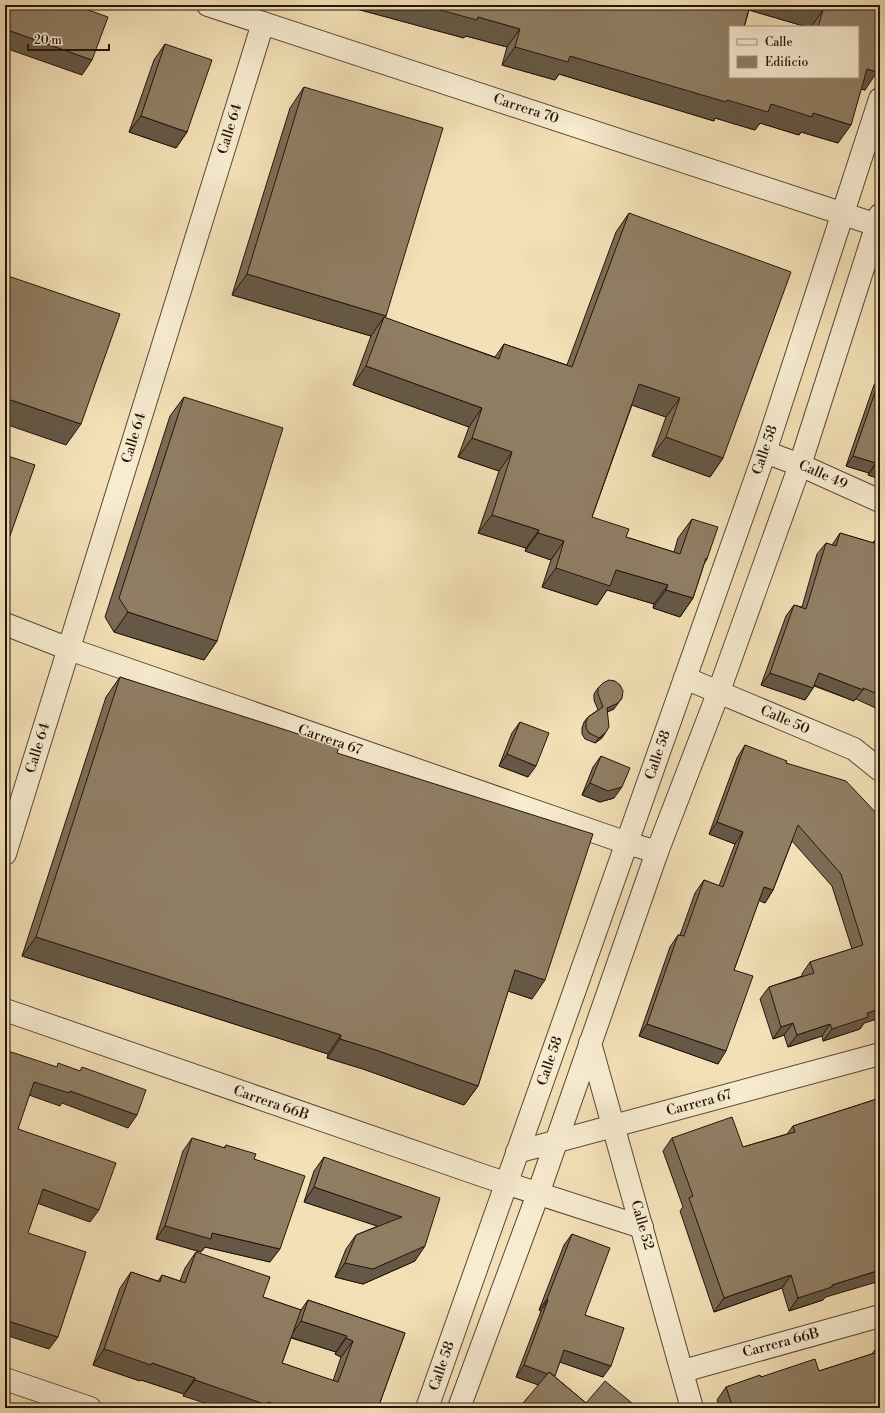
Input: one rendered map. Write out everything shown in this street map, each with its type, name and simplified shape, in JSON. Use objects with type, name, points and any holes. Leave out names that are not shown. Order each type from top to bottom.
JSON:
[{"type":"street","name":"Carrera 70","points":[[208,5],[844,214],[879,222]]},
{"type":"street","name":"Calle 64","points":[[5,854],[263,23]]},
{"type":"street","name":"Calle 58","points":[[427,1408],[765,452],[880,100]]},
{"type":"street","points":[[459,1408],[538,1194],[657,852],[719,691],[800,464],[879,222]]},
{"type":"street","name":"Calle 49","points":[[765,452],[800,464],[880,501]]},
{"type":"street","name":"Carrera 67","points":[[5,624],[69,649],[627,843],[657,852]]},
{"type":"street","name":"Calle 50","points":[[685,678],[854,749],[880,770]]},
{"type":"street","name":"Carrera 66B","points":[[5,1010],[538,1194]]},
{"type":"street","name":"Calle 52","points":[[590,1043],[612,1126],[683,1370],[692,1408]]},
{"type":"street","name":"Carrera 67","points":[[518,1152],[880,1054]]},
{"type":"street","points":[[538,1194],[642,1227]]},
{"type":"street","name":"Carrera 66B","points":[[683,1370],[880,1316]]},
{"type":"street","points":[[5,1379],[90,1408]]},
{"type":"building","points":[[5,5],[74,5],[108,17],[92,60],[5,29]]},
{"type":"building","points":[[422,5],[750,5],[744,26],[729,26],[729,78],[859,78],[859,26],[818,26],[823,10],[807,5],[880,5],[880,64],[877,72],[867,69],[851,125],[813,113],[812,117],[771,104],[768,112],[727,100],[726,102],[570,56],[568,62],[515,47],[520,29],[478,17],[477,20]]},
{"type":"building","points":[[165,44],[212,60],[187,132],[141,116]]},
{"type":"building","points":[[304,87],[443,128],[386,316],[247,274]]},
{"type":"building","points":[[629,213],[791,272],[723,458],[666,437],[680,398],[639,384],[592,517],[629,529],[626,537],[680,554],[692,519],[718,527],[693,598],[666,590],[668,585],[616,570],[610,586],[556,568],[564,541],[538,533],[539,530],[492,515],[512,452],[472,438],[482,408],[366,366],[384,317],[499,359],[504,344],[572,367]]},
{"type":"building","points":[[5,275],[120,314],[81,424],[5,398]]},
{"type":"building","points":[[880,378],[880,466],[875,465],[876,463],[853,456]]},
{"type":"building","points":[[184,397],[283,428],[217,641],[128,612],[119,598]]},
{"type":"building","points":[[5,455],[35,465],[5,550]]},
{"type":"building","points":[[840,533],[874,543],[874,541],[880,543],[880,695],[819,673],[813,688],[770,673],[794,605],[806,609],[826,543],[836,546]]},
{"type":"building","points":[[120,677],[339,747],[337,753],[593,834],[545,980],[515,970],[478,1086],[340,1039],[341,1035],[36,937]]},
{"type":"building","points":[[609,680],[615,681],[620,685],[623,691],[622,698],[618,703],[607,708],[609,727],[599,738],[589,733],[586,728],[586,722],[588,717],[603,707],[598,694],[598,688]]},
{"type":"building","points":[[520,722],[549,733],[536,766],[507,754]]},
{"type":"building","points":[[745,745],[787,761],[786,763],[846,781],[880,817],[880,1009],[867,1013],[868,1017],[832,1029],[830,1024],[797,1035],[793,1023],[781,1027],[769,987],[814,973],[810,962],[863,945],[841,874],[798,825],[773,890],[764,887],[734,970],[753,976],[726,1051],[647,1024],[678,935],[684,936],[704,880],[723,887],[743,832],[717,822]]},
{"type":"building","points":[[601,756],[630,768],[622,787],[608,791],[590,783]]},
{"type":"building","points":[[5,1050],[57,1067],[58,1063],[80,1071],[82,1067],[146,1090],[137,1115],[70,1091],[69,1093],[34,1082],[18,1129],[116,1163],[99,1210],[43,1189],[28,1233],[86,1252],[58,1337],[5,1320]]},
{"type":"building","points":[[880,1098],[880,1270],[832,1285],[832,1287],[798,1298],[791,1275],[724,1298],[689,1198],[693,1196],[672,1138],[732,1117],[743,1147],[795,1132],[793,1126]]},
{"type":"building","points":[[192,1138],[225,1148],[226,1145],[256,1154],[254,1159],[305,1176],[280,1249],[212,1233],[211,1239],[165,1226]]},
{"type":"building","points":[[324,1157],[440,1198],[425,1246],[373,1269],[345,1263],[356,1235],[402,1217],[314,1187]]},
{"type":"building","points":[[572,1234],[610,1248],[585,1315],[624,1328],[611,1366],[564,1350],[555,1376],[549,1372],[548,1374],[524,1365]]},
{"type":"building","points":[[196,1252],[270,1277],[263,1297],[301,1310],[282,1363],[338,1382],[353,1341],[346,1338],[347,1336],[301,1321],[308,1300],[405,1333],[378,1408],[285,1408],[268,1402],[267,1405],[195,1380],[195,1378],[152,1363],[151,1365],[104,1349],[131,1272],[160,1282],[162,1275],[185,1283]]},
{"type":"building","points":[[880,1346],[880,1408],[733,1408],[726,1387],[760,1375],[761,1377],[815,1359],[819,1371],[878,1352],[877,1347]]},
{"type":"building","points":[[549,1372],[586,1403],[605,1381],[638,1408],[519,1408]]}]
